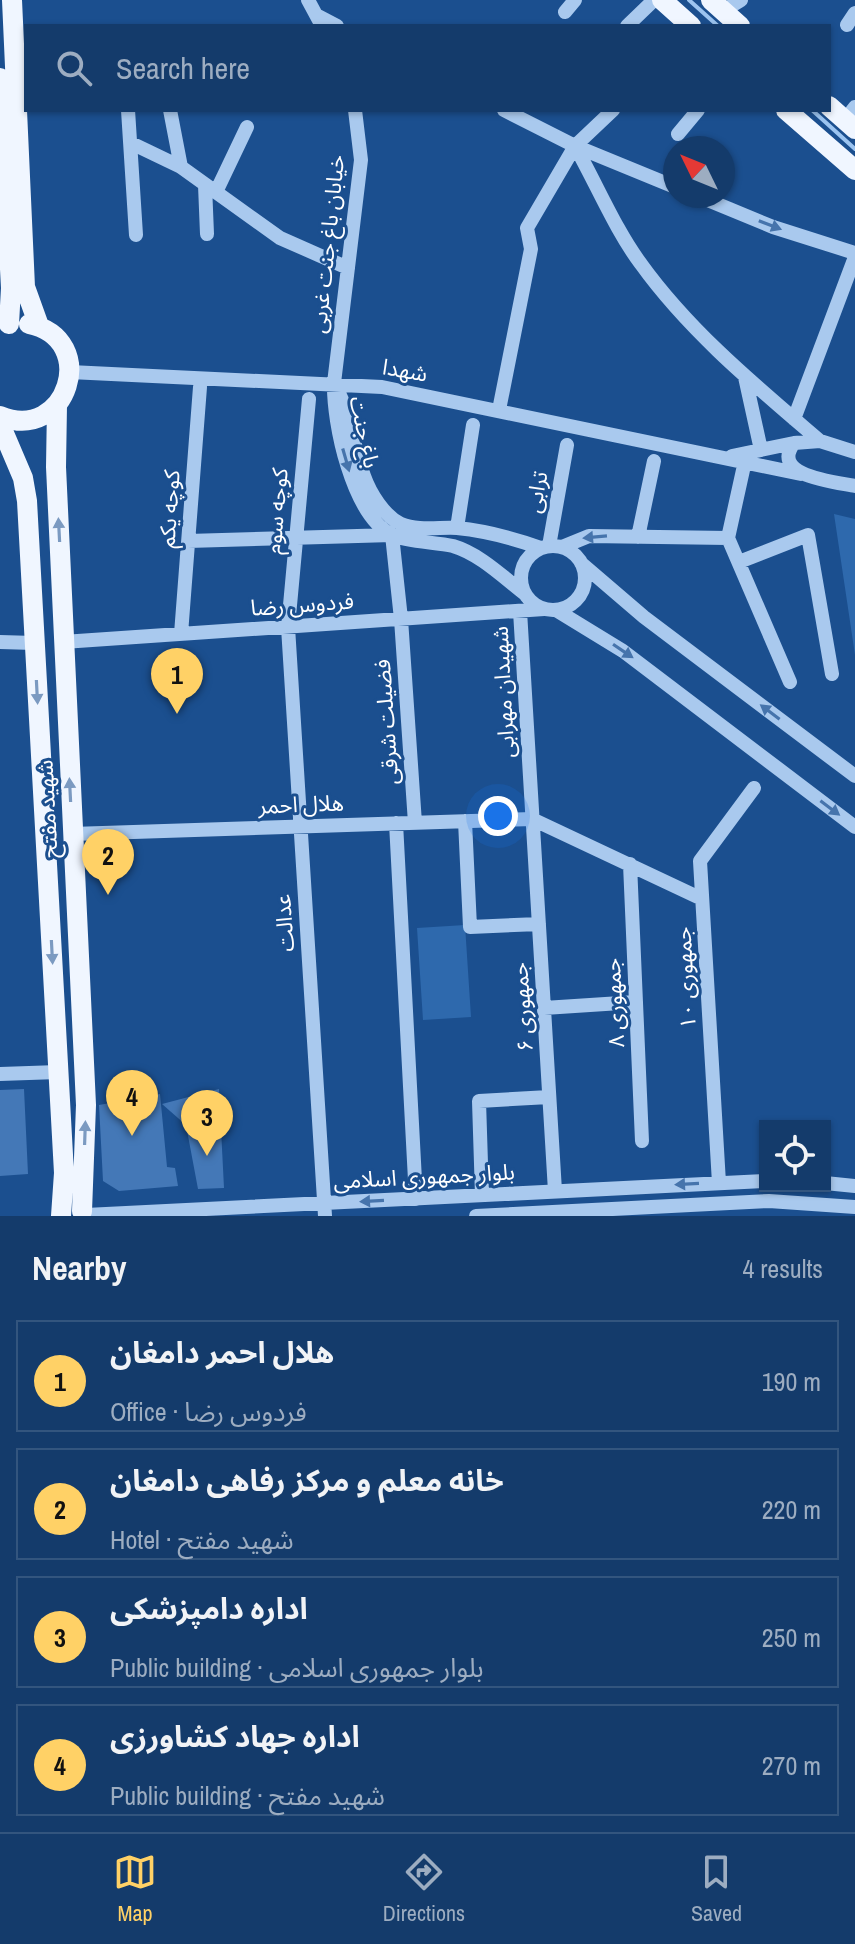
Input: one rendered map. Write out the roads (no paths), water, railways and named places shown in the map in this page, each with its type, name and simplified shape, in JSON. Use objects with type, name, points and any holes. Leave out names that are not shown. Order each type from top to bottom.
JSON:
[{"type":"main road","points":[[0,416],[22,421],[35,419],[57,405],[64,395],[70,372],[65,349],[49,331],[24,322],[4,326],[17,274],[11,110],[12,0]]},
{"type":"main road","points":[[662,0],[689,24]]},
{"type":"main road","points":[[725,4],[739,24]]},
{"type":"main road","points":[[0,78],[11,110]]},
{"type":"main road","points":[[788,112],[855,170]]},
{"type":"main road","points":[[17,274],[39,326]]},
{"type":"main road","name":"شهید مفتح","points":[[57,405],[56,467],[63,642],[86,1105],[76,1215]]},
{"type":"main road","name":"شهید مفتح","points":[[0,424],[26,489],[64,1173],[76,1215]]},
{"type":"street","points":[[308,0],[319,21]]},
{"type":"street","points":[[629,24],[654,0]]},
{"type":"street","points":[[128,112],[136,235]]},
{"type":"street","points":[[170,112],[181,167]]},
{"type":"street","name":"خیابان باغ جنت غربی","points":[[334,383],[361,160],[355,112]]},
{"type":"street","points":[[508,112],[575,146],[663,182]]},
{"type":"street","points":[[499,410],[531,249],[527,228],[575,146],[611,112]]},
{"type":"street","points":[[678,134],[696,112]]},
{"type":"street","points":[[207,234],[211,189],[247,127]]},
{"type":"street","points":[[131,143],[181,167],[280,238],[348,268]]},
{"type":"street","points":[[575,146],[643,268],[687,318],[745,376],[820,441],[855,452]]},
{"type":"street","points":[[727,208],[855,255],[794,419]]},
{"type":"street","name":"شهدا","points":[[70,372],[382,387],[855,486]]},
{"type":"street","points":[[745,376],[761,450]]},
{"type":"street","name":"باغ جنت","points":[[334,383],[346,405],[364,477],[384,511],[397,523],[409,527],[457,528],[551,547]]},
{"type":"street","name":"باغ جنت","points":[[334,383],[334,409],[352,480],[372,515],[392,535]]},
{"type":"street","name":"کوچه یکم","points":[[181,634],[200,387]]},
{"type":"street","name":"کوچه سوم","points":[[288,627],[309,399]]},
{"type":"street","points":[[457,528],[473,425]]},
{"type":"street","name":"شهدا","points":[[728,457],[794,443],[820,441]]},
{"type":"street","points":[[794,443],[789,450],[789,458],[801,474]]},
{"type":"street","name":"ترابی","points":[[551,547],[567,445]]},
{"type":"street","points":[[638,537],[654,461]]},
{"type":"street","points":[[745,461],[728,538],[790,682]]},
{"type":"street","points":[[188,541],[392,535],[456,547],[487,564],[533,603],[623,651],[855,827]]},
{"type":"street","name":"فضیلت شرقی","points":[[392,535],[415,823]]},
{"type":"street","points":[[739,562],[808,535],[832,674]]},
{"type":"street","points":[[525,594],[521,573],[532,554],[589,536],[728,538]]},
{"type":"street","points":[[551,547],[573,553],[644,617],[855,776]]},
{"type":"street","points":[[550,610],[568,606],[578,598],[584,587],[585,574],[581,563]]},
{"type":"street","name":"فردوس رضا","points":[[63,642],[550,610]]},
{"type":"street","name":"شهیدان مهرابی","points":[[520,611],[532,819]]},
{"type":"street","name":"عدالت","points":[[288,627],[324,1210]]},
{"type":"street","points":[[0,642],[34,643]]},
{"type":"street","name":"جمهوری ۱۰","points":[[719,1183],[700,861],[754,788]]},
{"type":"street","points":[[532,819],[702,899]]},
{"type":"street","name":"هلال احمر","points":[[72,834],[532,819]]},
{"type":"street","name":"جمهوری ۶","points":[[532,819],[555,1191]]},
{"type":"street","points":[[465,821],[470,927],[539,924]]},
{"type":"street","points":[[396,823],[416,1199]]},
{"type":"street","name":"جمهوری ۸","points":[[630,864],[642,1141]]},
{"type":"street","points":[[544,1008],[636,1002]]},
{"type":"street","points":[[0,1074],[58,1072]]},
{"type":"street","points":[[482,1195],[479,1101],[549,1097]]},
{"type":"street","name":"بلوار جمهوری اسلامی","points":[[76,1215],[324,1210],[416,1199],[759,1181]]},
{"type":"street","points":[[831,1184],[854,1186],[852,1210]]},
{"type":"street","points":[[587,1190],[588,1213]]},
{"type":"street","name":"بلوار جمهوری اسلامی","points":[[476,1216],[716,1210],[769,1201],[852,1210]]},
{"type":"waterway","points":[[689,0],[716,24]]},
{"type":"waterway","points":[[814,112],[855,149]]},
{"type":"place","name":"هلال احمر دامغان","points":[[177,714]]},
{"type":"place","name":"خانه معلم و مرکز رفاهی دامغان","points":[[108,895]]},
{"type":"place","name":"اداره جهاد کشاورزی","points":[[132,1136]]},
{"type":"place","name":"اداره دامپزشکی","points":[[207,1156]]}]
